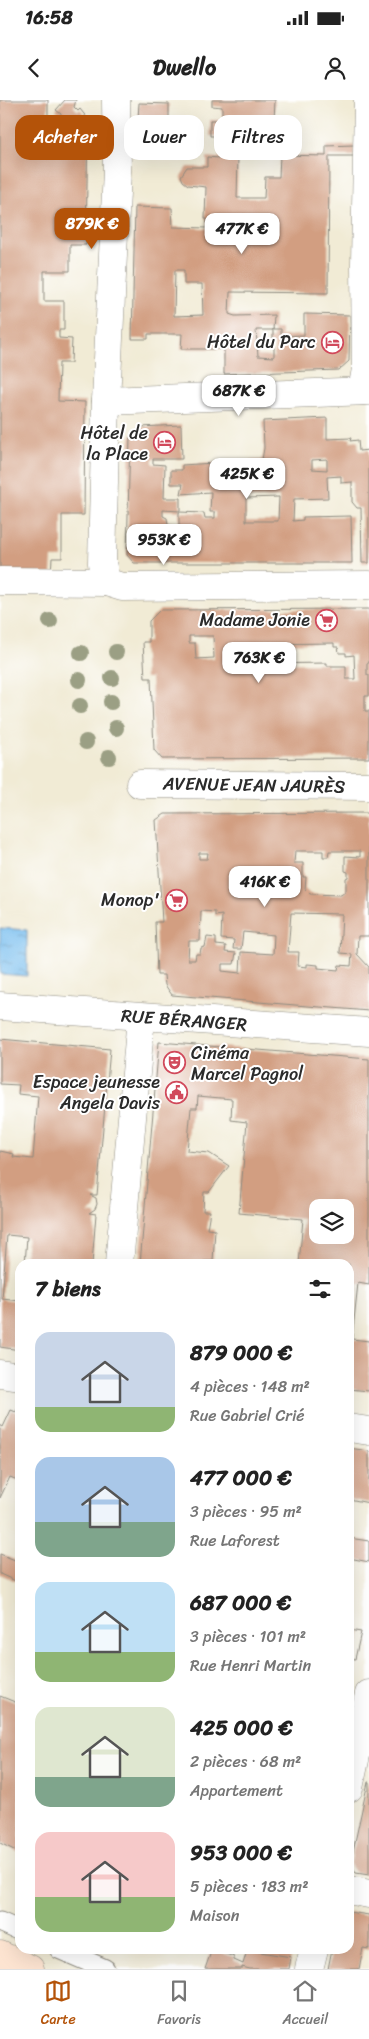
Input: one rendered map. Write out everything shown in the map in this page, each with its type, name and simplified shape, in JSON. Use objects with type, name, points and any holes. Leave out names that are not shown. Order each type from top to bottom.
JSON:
[{"type":"main road","points":[[0,1955],[30,1969]]},
{"type":"street","points":[[106,582],[102,563],[106,401],[117,171],[116,100]]},
{"type":"street","points":[[106,401],[366,391],[368,100]]},
{"type":"street","points":[[0,581],[106,582],[122,587],[369,586]]},
{"type":"street","name":"AVENUE JEAN JAURÈS","points":[[140,784],[369,786]]},
{"type":"street","name":"RUE BÉRANGER","points":[[0,1006],[369,1032]]},
{"type":"street","points":[[119,1259],[141,1017]]},
{"type":"street","points":[[0,1374],[15,1376]]},
{"type":"street","points":[[354,1429],[369,1431]]},
{"type":"street","points":[[354,1764],[369,1694]]},
{"type":"street","points":[[354,1891],[369,1894]]},
{"type":"street","points":[[309,1969],[313,1954]]},
{"type":"lane","points":[[0,1922],[15,1929]]},
{"type":"lane","points":[[71,1954],[105,1969]]},
{"type":"water","points":[[0,928],[27,930],[27,976],[0,974]]},
{"type":"building","points":[[0,100],[48,100],[48,115],[15,115],[15,160],[87,160],[86,245],[70,245],[70,271],[44,271],[44,301],[64,301],[64,330],[59,330],[59,338],[72,339],[71,363],[59,363],[58,401],[85,402],[84,515],[62,515],[62,558],[52,558],[51,574],[0,574]]},
{"type":"building","points":[[65,100],[76,100],[74,107],[78,111],[80,109],[85,115],[61,115],[56,110]]},
{"type":"building","points":[[212,100],[275,100],[274,115],[222,115],[222,107],[212,106]]},
{"type":"building","points":[[139,103],[169,104],[169,115],[138,115]]},
{"type":"building","points":[[210,120],[214,120],[214,136],[210,136]]},
{"type":"building","points":[[354,145],[354,156],[329,156],[328,293],[230,292],[229,314],[235,316],[274,315],[273,329],[281,329],[281,336],[304,335],[304,314],[350,315],[349,361],[339,370],[224,374],[224,349],[181,349],[182,334],[148,334],[148,339],[132,339],[135,207],[172,208],[173,227],[207,228],[207,219],[205,219],[206,187],[188,185],[181,176],[187,167],[207,167],[207,157],[214,158],[214,160],[238,160],[237,198],[264,198],[265,177],[279,177],[280,160],[302,160],[302,155],[326,156],[326,146]],"holes":[[[175,270],[184,270],[184,284],[202,284],[203,315],[174,316]],[[256,330],[273,330],[273,339],[268,339],[269,344],[274,344],[274,357],[258,356]]]},
{"type":"building","points":[[327,418],[327,439],[351,438],[350,441],[358,440],[359,451],[369,450],[369,563],[362,563],[361,508],[357,508],[352,502],[352,482],[341,483],[341,476],[327,477],[328,498],[294,499],[293,521],[303,520],[303,517],[351,516],[352,563],[134,563],[127,555],[130,437],[140,427],[181,425],[182,459],[153,459],[153,464],[165,465],[164,498],[180,498],[180,511],[163,510],[163,516],[167,518],[168,525],[179,526],[179,512],[204,513],[205,518],[215,518],[215,512],[210,512],[211,492],[181,494],[183,484],[171,484],[171,470],[182,470],[182,465],[262,460],[264,448],[263,421]],"holes":[[[327,459],[327,470],[312,469],[312,460]],[[279,497],[278,521],[246,521],[246,498]]]},
{"type":"building","points":[[369,609],[369,663],[367,663],[367,675],[369,675],[369,696],[365,696],[365,711],[369,711],[369,758],[162,759],[154,750],[151,678],[145,678],[143,642],[149,642],[149,621],[160,610]],"holes":[[[189,636],[213,636],[214,658],[196,659],[195,643],[189,643]],[[334,643],[334,647],[338,647],[339,653],[346,653],[346,656],[354,655],[355,679],[346,679],[346,666],[327,666],[327,663],[256,664],[256,667],[237,667],[236,648],[256,647],[256,644]]]},
{"type":"building","points":[[369,813],[369,936],[358,936],[357,954],[369,967],[369,1011],[172,995],[165,985],[164,975],[157,975],[155,922],[162,922],[156,820],[165,814]],"holes":[[[295,851],[323,851],[323,857],[328,857],[329,851],[360,851],[360,857],[345,856],[345,871],[348,872],[348,877],[346,878],[346,891],[341,895],[310,894],[305,889],[306,877],[303,877],[303,863],[294,863]],[[199,853],[208,853],[207,859],[199,859]],[[201,911],[215,912],[215,916],[222,915],[221,939],[234,940],[233,949],[241,949],[243,932],[274,935],[273,954],[241,952],[240,973],[222,971],[222,964],[234,964],[236,953],[225,952],[226,946],[216,945],[216,938],[207,937],[205,947],[201,948],[200,954],[196,954],[195,960],[188,960],[189,941],[200,941]],[[291,913],[342,914],[340,953],[352,954],[351,966],[339,965],[338,970],[318,968],[318,965],[307,964],[307,967],[298,966],[299,952],[288,952]]]},
{"type":"building","points":[[0,1039],[110,1049],[97,1195],[90,1195],[96,1198],[97,1204],[95,1209],[89,1213],[96,1214],[92,1259],[25,1259],[27,1237],[7,1235],[2,1299],[15,1300],[15,1349],[0,1347],[0,1151],[14,1154],[13,1157],[33,1159],[38,1096],[18,1094],[19,1085],[0,1084]]},
{"type":"building","points":[[159,1042],[369,1059],[369,1285],[358,1283],[354,1320],[354,1259],[299,1259],[303,1219],[239,1213],[247,1122],[231,1120],[232,1099],[198,1096],[197,1108],[191,1108],[187,1151],[209,1153],[229,1166],[209,1192],[204,1192],[203,1211],[210,1211],[207,1229],[215,1230],[213,1259],[140,1259]]},
{"type":"building","points":[[354,1339],[369,1341],[369,1391],[354,1390]]},
{"type":"building","points":[[11,1410],[15,1412],[15,1479],[10,1477],[0,1498],[0,1425],[3,1427]]},
{"type":"building","points":[[354,1449],[369,1451],[369,1503],[354,1500]]},
{"type":"building","points":[[354,1539],[369,1541],[369,1562],[354,1559]]},
{"type":"building","points":[[0,1554],[15,1560],[15,1581],[0,1574]]},
{"type":"building","points":[[354,1631],[361,1632],[354,1659]]},
{"type":"building","points":[[0,1696],[15,1702],[15,1850],[0,1843]]},
{"type":"building","points":[[369,1782],[369,1875],[356,1873],[354,1870],[354,1847]]},
{"type":"building","points":[[354,1913],[369,1915],[369,1949],[363,1948],[359,1969],[328,1969],[331,1954],[354,1954]]},
{"type":"building","points":[[210,1954],[226,1954],[234,1957],[234,1960],[243,1964],[246,1954],[273,1954],[291,1957],[289,1969],[250,1969],[242,1967],[242,1969],[205,1969]]},
{"type":"place","name":"Hôtel du Parc","points":[[332,342]]},
{"type":"place","name":"Hôtel de la Place","points":[[164,443]]},
{"type":"place","name":"Madame Jonie","points":[[326,620]]},
{"type":"place","name":"Monop'","points":[[176,900]]},
{"type":"place","name":"Cinéma Marcel Pagnol","points":[[175,1063]]},
{"type":"place","name":"Espace jeunesse Angela Davis","points":[[176,1092]]}]
